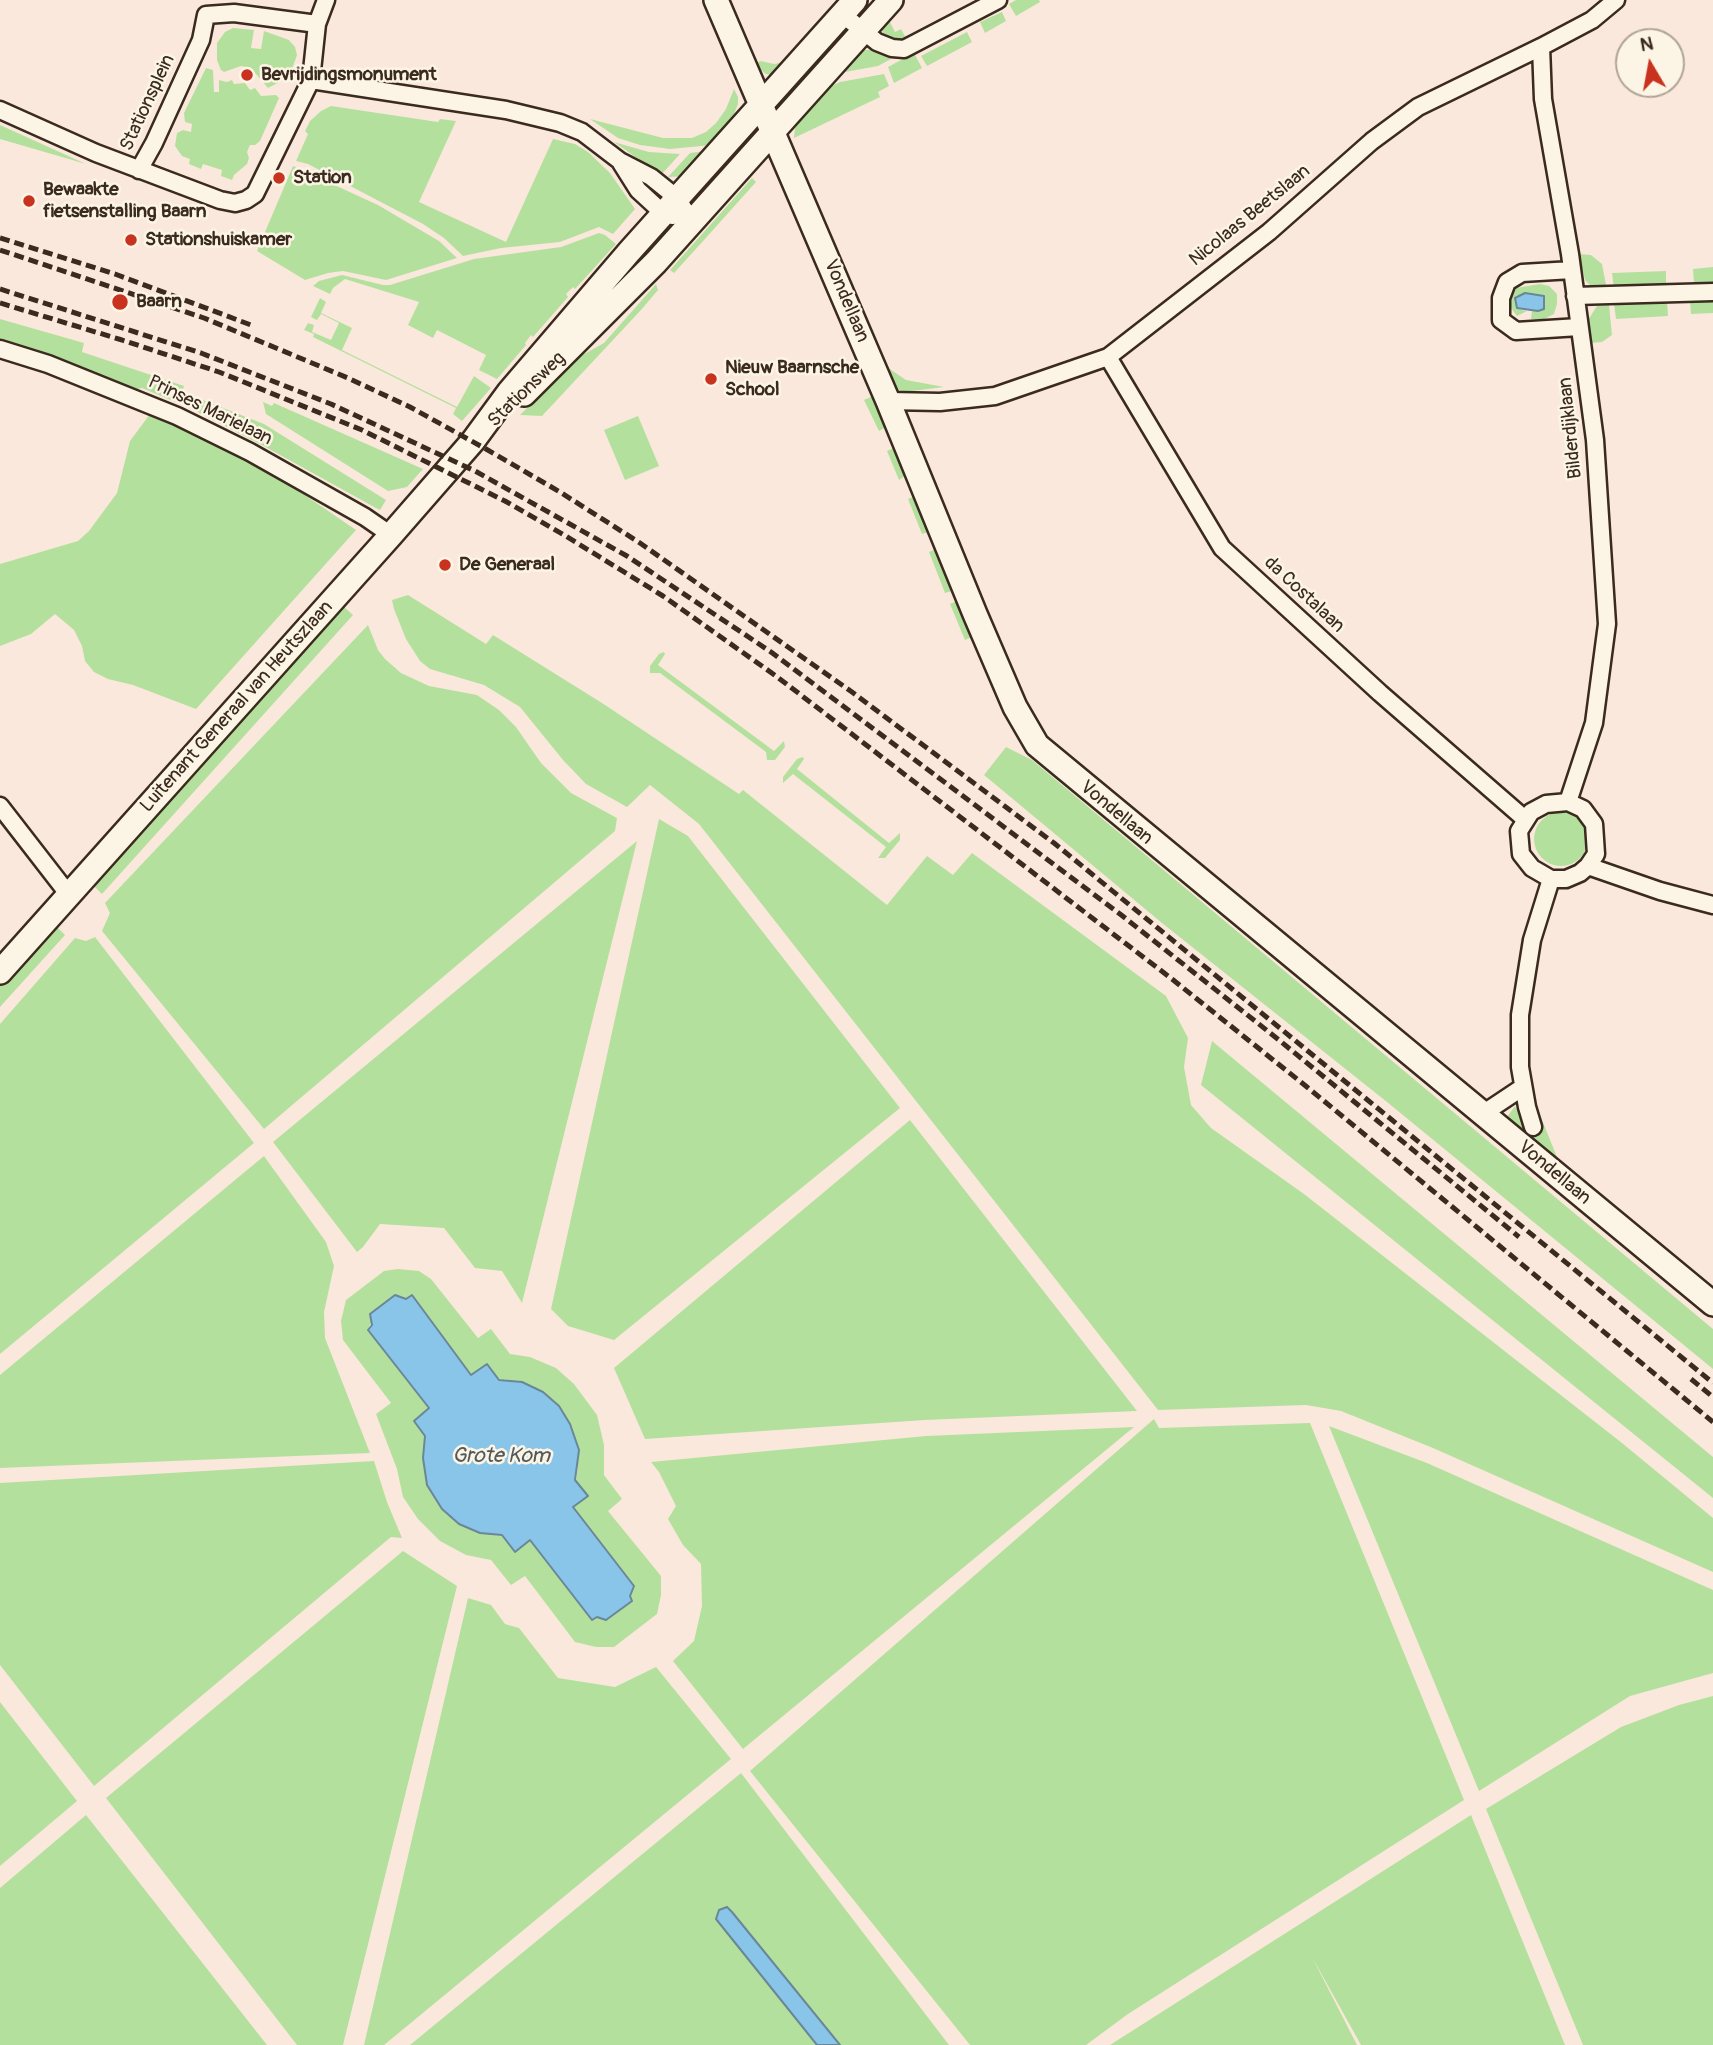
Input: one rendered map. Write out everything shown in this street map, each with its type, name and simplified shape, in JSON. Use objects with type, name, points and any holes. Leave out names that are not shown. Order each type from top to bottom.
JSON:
[{"type":"main road","name":"Vondellaan","points":[[716,0],[888,401],[980,626],[1015,706],[1037,745],[1713,1304]]},
{"type":"main road","name":"Stationsweg","points":[[473,441],[614,306],[891,0]]},
{"type":"main road","name":"Stationsweg","points":[[473,441],[509,392],[670,205],[849,7]]},
{"type":"main road","name":"Luitenant Generaal van Heutszlaan","points":[[0,972],[473,441]]},
{"type":"street","points":[[197,0],[206,15],[234,13],[317,24]]},
{"type":"street","name":"Stationsplein","points":[[206,15],[201,40],[139,170],[220,200],[236,203],[255,194],[312,80],[317,24],[326,0]]},
{"type":"street","points":[[849,7],[864,32],[877,42],[904,49],[998,0]]},
{"type":"street","name":"Nicolaas Beetslaan","points":[[888,401],[940,402],[995,396],[1108,356],[1269,232],[1371,141],[1418,107],[1592,20],[1616,0]]},
{"type":"street","name":"Bilderdijklaan","points":[[1541,47],[1543,99],[1572,270],[1595,440],[1607,624],[1594,723],[1568,802]]},
{"type":"street","points":[[312,80],[531,115],[582,132],[620,161],[638,190],[670,205],[692,222]]},
{"type":"street","points":[[0,110],[139,170]]},
{"type":"street","points":[[1572,270],[1522,274],[1507,282],[1501,298],[1501,320],[1516,331],[1579,327]]},
{"type":"street","points":[[1575,296],[1713,292]]},
{"type":"street","name":"Prinses Marielaan","points":[[0,349],[48,364],[177,416],[250,452],[365,517],[391,536]]},
{"type":"street","name":"da Costalaan","points":[[1108,356],[1222,548],[1380,693],[1526,820]]},
{"type":"street","points":[[1568,802],[1583,809],[1594,824],[1596,853],[1580,873],[1566,879],[1551,879],[1532,868],[1521,854],[1519,831],[1531,812],[1546,804],[1568,802]]},
{"type":"street","points":[[0,806],[68,895]]},
{"type":"street","points":[[1588,866],[1660,891],[1713,905]]},
{"type":"street","points":[[1533,1127],[1523,1087],[1519,1044],[1520,1015],[1532,940],[1551,879]]},
{"type":"street","points":[[1484,1113],[1523,1087]]},
{"type":"green space","points":[[1016,0],[1040,2],[1016,16],[1009,4]]},
{"type":"green space","points":[[898,8],[895,16],[889,20],[895,32],[901,29],[907,40],[904,41],[894,41],[884,35],[880,26]]},
{"type":"green space","points":[[1002,12],[1006,21],[985,33],[980,22]]},
{"type":"green space","points":[[233,28],[254,30],[251,48],[261,49],[264,31],[289,40],[297,55],[291,72],[285,79],[268,88],[251,68],[241,66],[224,72],[221,70],[217,60],[217,43],[225,32]]},
{"type":"green space","points":[[967,32],[972,42],[927,66],[921,56]]},
{"type":"green space","points":[[837,33],[846,36],[812,81],[799,69]]},
{"type":"green space","points":[[860,50],[872,50],[891,59],[878,66],[834,74]]},
{"type":"green space","points":[[914,53],[922,68],[894,83],[888,67]]},
{"type":"green space","points":[[761,61],[774,64],[784,62],[789,66],[775,75],[766,74],[753,64]]},
{"type":"green space","points":[[206,68],[213,70],[214,92],[219,92],[219,80],[232,80],[234,84],[245,83],[250,90],[255,88],[261,96],[276,95],[279,98],[260,141],[250,145],[247,164],[232,180],[221,176],[222,170],[203,164],[201,169],[189,164],[190,159],[182,156],[175,146],[177,133],[183,130],[191,132],[192,124],[185,122],[184,113]]},
{"type":"green space","points":[[884,74],[889,86],[878,92],[880,97],[794,138],[801,116],[826,89],[840,82]]},
{"type":"green space","points":[[734,89],[738,104],[730,124],[712,145],[670,149],[640,145],[618,138],[590,119],[663,138],[692,138],[706,132],[716,123],[726,109]]},
{"type":"green space","points":[[331,106],[438,122],[440,119],[456,121],[419,202],[506,242],[553,139],[575,144],[588,152],[610,173],[635,209],[613,234],[599,227],[560,242],[501,248],[463,256],[444,238],[423,224],[308,164],[296,161],[308,134],[305,131],[310,121]]},
{"type":"green space","points":[[0,125],[86,164],[0,139]]},
{"type":"green space","points":[[614,142],[649,152],[680,154],[661,175]]},
{"type":"green space","points":[[705,151],[688,176],[668,177],[690,153]]},
{"type":"green space","points":[[293,166],[378,205],[439,241],[457,258],[386,280],[343,271],[305,280],[257,251]]},
{"type":"green space","points":[[752,178],[756,182],[674,273],[670,270]]},
{"type":"green space","points":[[599,233],[616,244],[575,289],[573,287],[566,294],[568,297],[533,337],[531,335],[526,345],[497,379],[479,370],[486,355],[437,330],[433,338],[408,325],[419,302],[345,279],[333,288],[330,294],[313,286],[319,281],[342,275],[390,285],[474,259],[561,247]]},
{"type":"green space","points":[[1579,254],[1591,255],[1602,264],[1607,290],[1592,287],[1585,280]]},
{"type":"green space","points":[[1713,267],[1713,282],[1694,283],[1693,269]]},
{"type":"green space","points":[[1666,271],[1666,285],[1614,289],[1612,273]]},
{"type":"green space","points":[[656,284],[658,290],[641,310],[542,416],[520,415],[577,358],[604,343]]},
{"type":"green space","points":[[1540,284],[1549,286],[1557,294],[1554,314],[1544,319],[1531,319],[1532,311],[1538,311],[1515,298],[1521,310],[1527,311],[1517,316],[1509,301],[1516,288]]},
{"type":"green space","points":[[320,298],[326,302],[321,313],[352,328],[342,350],[457,407],[474,376],[491,388],[462,421],[453,414],[456,408],[313,337],[314,334],[304,330],[308,323],[314,325],[312,332],[331,340],[339,323],[321,314],[317,320],[311,317]]},
{"type":"green space","points":[[1713,299],[1713,313],[1691,314],[1690,300]]},
{"type":"green space","points":[[1667,301],[1668,316],[1616,319],[1614,304]]},
{"type":"green space","points":[[1609,305],[1612,335],[1602,342],[1590,343],[1588,320],[1597,306]]},
{"type":"green space","points":[[0,319],[84,343],[82,352],[184,386],[178,403],[142,388],[134,390],[0,343]]},
{"type":"green space","points":[[884,365],[906,380],[944,387],[904,392],[893,387]]},
{"type":"green space","points":[[190,395],[264,424],[386,500],[380,510],[376,508],[186,406]]},
{"type":"green space","points":[[873,396],[886,427],[879,431],[864,400]]},
{"type":"green space","points":[[263,402],[272,406],[274,403],[423,469],[407,487],[388,491],[266,414]]},
{"type":"green space","points":[[150,414],[205,437],[274,474],[356,530],[196,709],[94,672],[85,661],[82,646],[74,630],[55,614],[31,634],[0,646],[0,564],[78,541],[89,531],[117,493],[130,441]]},
{"type":"green space","points":[[638,416],[659,466],[625,480],[604,430]]},
{"type":"green space","points":[[896,447],[906,475],[899,480],[887,451]]},
{"type":"green space","points":[[917,495],[931,531],[922,534],[908,499]]},
{"type":"green space","points":[[938,548],[955,590],[945,593],[929,552]]},
{"type":"green space","points":[[408,595],[486,644],[493,635],[739,794],[743,790],[887,905],[927,856],[953,875],[972,853],[1166,996],[1188,1038],[1184,1067],[1191,1105],[1211,1128],[1304,1194],[1622,1443],[1713,1518],[1713,1572],[1433,1448],[1341,1411],[1306,1405],[1158,1410],[699,824],[650,785],[627,807],[586,784],[520,707],[484,685],[430,669],[420,661],[406,639],[394,609],[392,600]]},
{"type":"green space","points":[[962,599],[976,635],[965,640],[950,604]]},
{"type":"green space","points":[[343,606],[353,615],[102,894],[92,884]]},
{"type":"green space","points":[[368,625],[378,650],[401,673],[429,686],[477,695],[499,710],[516,727],[541,763],[571,793],[617,818],[615,831],[264,1129],[102,931],[110,913],[105,903]]},
{"type":"green space","points":[[664,652],[658,665],[774,751],[784,741],[785,747],[775,760],[767,760],[766,752],[660,673],[650,673],[650,666],[659,654]]},
{"type":"green space","points":[[1006,747],[1032,760],[1713,1329],[1713,1369],[1387,1102],[1162,923],[984,775]]},
{"type":"green space","points":[[803,757],[797,769],[889,843],[900,833],[900,840],[885,858],[878,858],[886,847],[793,774],[783,783],[783,777],[797,759]]},
{"type":"green space","points":[[1561,812],[1580,820],[1588,839],[1580,858],[1561,866],[1542,858],[1534,839],[1542,820]]},
{"type":"green space","points":[[659,819],[688,836],[900,1108],[614,1340],[568,1326],[551,1309]]},
{"type":"green space","points":[[637,841],[522,1303],[502,1271],[475,1268],[444,1228],[380,1224],[357,1252],[273,1142]]},
{"type":"green space","points":[[55,925],[65,935],[0,1007],[0,986]]},
{"type":"green space","points":[[95,937],[254,1143],[0,1354],[0,1024],[75,938],[86,941]]},
{"type":"green space","points":[[1212,1041],[1713,1457],[1713,1498],[1201,1085]]},
{"type":"green space","points":[[1515,1106],[1529,1132],[1541,1128],[1537,1116],[1540,1115],[1561,1167],[1542,1153],[1507,1117]]},
{"type":"green space","points":[[910,1120],[1137,1411],[925,1420],[645,1439],[614,1368]]},
{"type":"green space","points":[[264,1156],[326,1242],[334,1266],[324,1312],[325,1338],[370,1453],[0,1468],[0,1375]]},
{"type":"green space","points":[[384,1271],[419,1271],[431,1279],[478,1338],[491,1329],[510,1354],[530,1357],[556,1368],[574,1384],[597,1415],[604,1445],[604,1475],[622,1499],[608,1511],[661,1576],[657,1614],[614,1647],[596,1647],[575,1642],[525,1576],[511,1585],[491,1560],[466,1555],[440,1541],[418,1519],[403,1497],[397,1469],[376,1414],[391,1403],[343,1340],[341,1321],[346,1300]],"holes":[[[396,1295],[406,1299],[412,1295],[472,1375],[522,1382],[578,1466],[573,1507],[634,1586],[630,1596],[602,1617],[592,1619],[530,1540],[480,1533],[423,1458],[429,1409],[368,1330],[372,1320]]]},
{"type":"green space","points":[[1154,1419],[1159,1428],[1310,1423],[1464,1800],[1128,2014],[1086,2045],[970,2045],[750,1771]]},
{"type":"green space","points":[[1329,1426],[1427,1463],[1713,1590],[1713,1673],[1630,1696],[1479,1791]]},
{"type":"green space","points":[[1134,1427],[743,1749],[673,1661],[694,1641],[702,1606],[701,1564],[683,1545],[668,1519],[676,1506],[651,1462],[926,1436]]},
{"type":"green space","points":[[374,1461],[402,1538],[391,1537],[94,1786],[0,1665],[0,1483]]},
{"type":"green space","points":[[403,1551],[457,1586],[343,2045],[297,2045],[106,1798]]},
{"type":"green space","points":[[468,1598],[491,1605],[505,1624],[519,1628],[558,1678],[615,1687],[656,1667],[731,1759],[384,2045],[364,2045]]},
{"type":"green space","points":[[1713,1696],[1713,2045],[1583,2045],[1486,1809],[1621,1727],[1679,1705]]},
{"type":"green space","points":[[0,1702],[77,1801],[0,1866]]},
{"type":"green space","points":[[741,1773],[949,2045],[410,2045]]},
{"type":"green space","points":[[86,1815],[267,2045],[0,2045],[0,1888]]},
{"type":"green space","points":[[1471,1815],[1565,2045],[1361,2045],[1312,1957],[1357,2045],[1110,2045]]},
{"type":"water","points":[[1525,293],[1544,296],[1544,309],[1538,311],[1517,308],[1515,298]]},
{"type":"water","name":"Grote Kom","points":[[395,1295],[406,1299],[412,1295],[471,1375],[487,1364],[499,1380],[522,1382],[543,1392],[559,1406],[570,1424],[579,1450],[575,1480],[588,1496],[573,1507],[634,1586],[630,1596],[632,1601],[606,1620],[597,1617],[592,1620],[530,1540],[515,1552],[502,1535],[480,1533],[459,1524],[442,1509],[427,1485],[423,1458],[425,1436],[414,1421],[429,1408],[368,1330],[372,1325],[370,1314]]},
{"type":"water","points":[[727,1907],[840,2045],[817,2045],[716,1919],[719,1910]]},
{"type":"railway","points":[[0,238],[115,274],[251,325]]},
{"type":"railway","points":[[0,250],[204,318],[348,378],[410,407],[486,449],[640,543],[852,692],[1054,843],[1713,1383]]},
{"type":"railway","points":[[0,289],[201,353],[331,404],[475,471],[627,556],[771,652],[1120,914],[1279,1040],[1519,1237]]},
{"type":"railway","points":[[0,303],[219,372],[362,430],[505,501],[663,596],[776,676],[1172,979],[1713,1422]]},
{"type":"railway","points":[[1691,1379],[1713,1397]]},
{"type":"place","name":"Bevrijdingsmonument","points":[[247,75]]},
{"type":"place","name":"Station","points":[[279,178]]},
{"type":"place","name":"Bewaakte fietsenstalling Baarn","points":[[29,201]]},
{"type":"place","name":"Stationshuiskamer","points":[[131,240]]},
{"type":"place","name":"Baarn","points":[[120,302]]},
{"type":"place","name":"Nieuw Baarnsche School","points":[[711,379]]},
{"type":"place","name":"De Generaal","points":[[445,565]]}]
